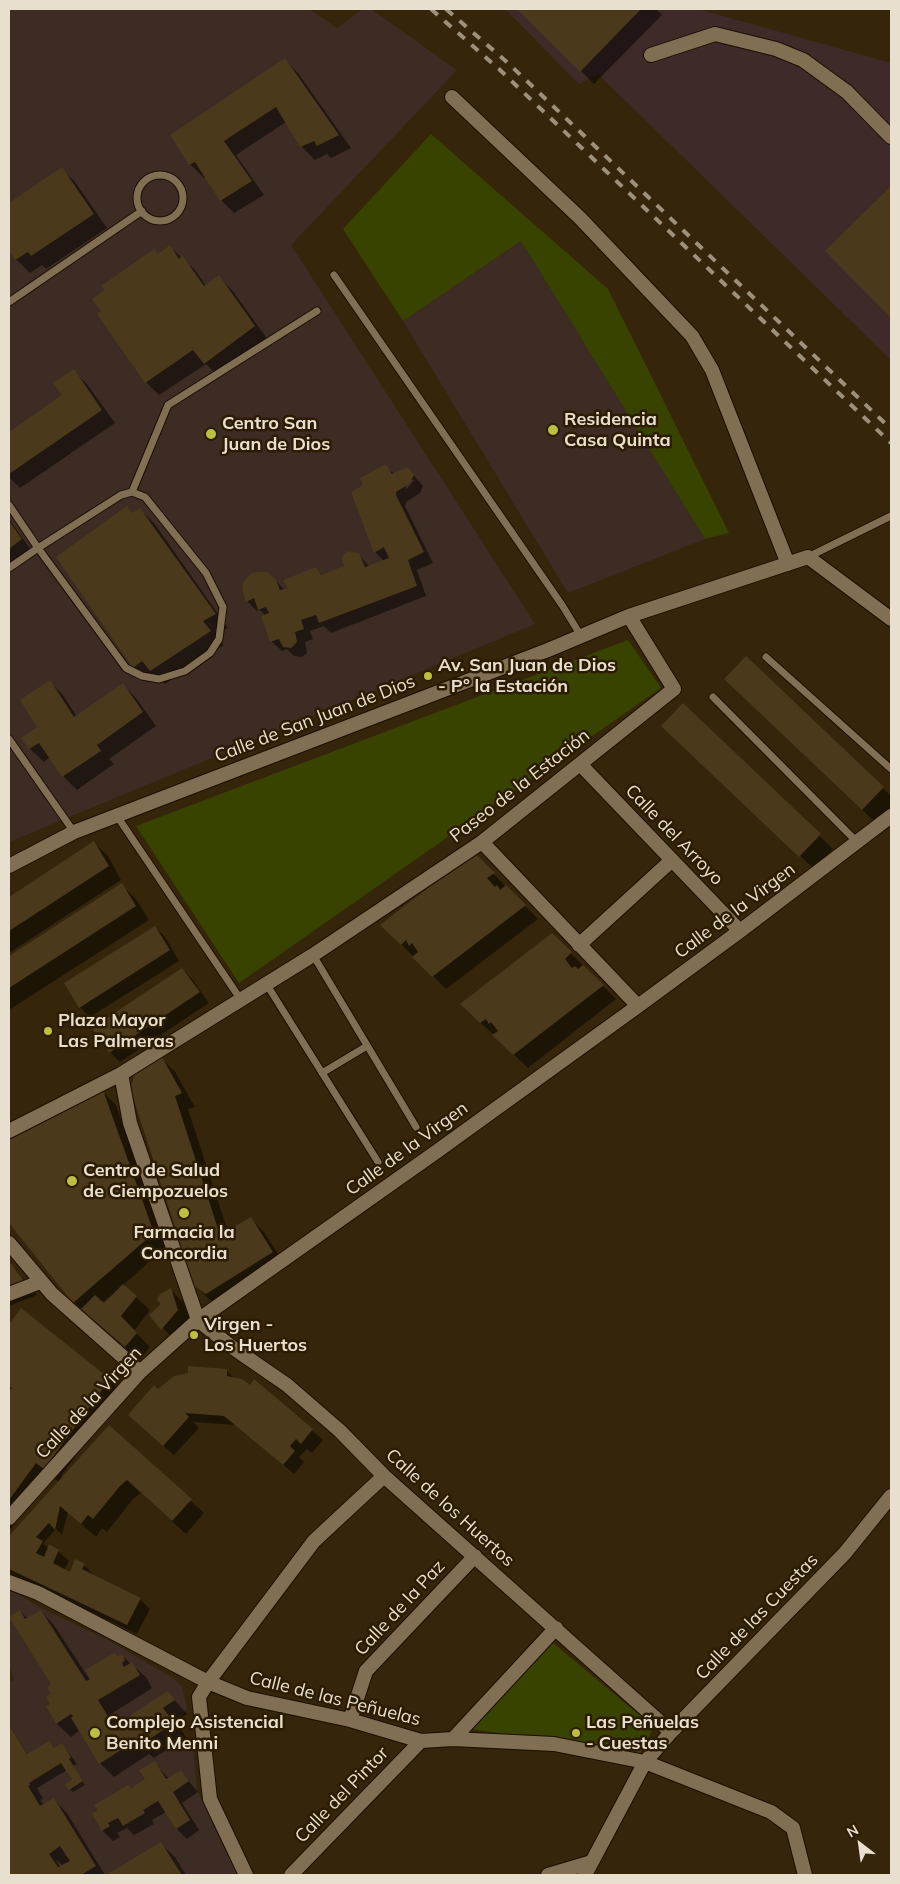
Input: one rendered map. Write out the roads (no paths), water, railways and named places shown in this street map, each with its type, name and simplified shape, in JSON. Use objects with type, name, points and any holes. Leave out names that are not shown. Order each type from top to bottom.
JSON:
[{"type":"street","points":[[651,56],[714,34],[776,49],[803,60],[847,92],[891,137]]},
{"type":"street","points":[[452,96],[580,218],[692,336],[712,370],[788,564]]},
{"type":"street","points":[[808,557],[891,619]]},
{"type":"street","name":"Calle de San Juan de Dios","points":[[9,866],[74,832],[629,616],[808,557]]},
{"type":"street","name":"Paseo de la Estación","points":[[9,1131],[121,1074],[313,956],[482,842],[674,689],[629,616]]},
{"type":"street","name":"Calle del Arroyo","points":[[580,764],[740,931]]},
{"type":"street","name":"Calle de la Virgen","points":[[9,1518],[140,1372],[198,1320],[436,1152],[638,1006],[891,816]]},
{"type":"street","points":[[482,842],[638,1006]]},
{"type":"street","points":[[579,945],[672,860]]},
{"type":"street","points":[[121,1074],[130,1123],[198,1320]]},
{"type":"street","points":[[9,1243],[40,1282],[140,1372]]},
{"type":"street","points":[[9,1294],[40,1282]]},
{"type":"street","name":"Calle de los Huertos","points":[[198,1320],[229,1345],[287,1385],[340,1431],[384,1476],[671,1732]]},
{"type":"street","points":[[246,1875],[210,1799],[199,1697],[208,1682],[314,1541],[384,1476]]},
{"type":"street","name":"Calle de las Cuestas","points":[[585,1875],[645,1762],[671,1732],[846,1553],[891,1496]]},
{"type":"street","name":"Calle de la Paz","points":[[350,1720],[366,1671],[475,1556]]},
{"type":"street","name":"Calle de las Peñuelas","points":[[9,1582],[38,1593],[208,1682],[247,1698],[350,1720],[421,1741],[453,1739],[554,1744],[645,1762],[772,1812],[793,1828],[805,1875]]},
{"type":"street","points":[[453,1739],[556,1628]]},
{"type":"street","name":"Calle del Pintor","points":[[291,1875],[421,1741]]},
{"type":"street","points":[[548,1875],[592,1862]]},
{"type":"lane","points":[[164,175],[177,182],[181,188],[182,204],[179,211],[173,217],[158,221],[151,219],[142,211],[137,201],[137,194],[144,181],[150,177],[164,175]]},
{"type":"lane","points":[[9,302],[142,211]]},
{"type":"lane","points":[[334,275],[562,605],[581,636]]},
{"type":"lane","points":[[132,492],[168,405],[317,311]]},
{"type":"lane","points":[[9,505],[38,548],[126,668],[142,676],[159,679],[185,670],[210,653],[219,640],[223,607],[206,573],[145,497],[132,492],[122,495],[38,548],[9,568]]},
{"type":"lane","name":"Calle de San Juan de Dios","points":[[808,557],[891,516]]},
{"type":"lane","points":[[766,657],[891,769]]},
{"type":"lane","points":[[713,697],[857,842]]},
{"type":"lane","points":[[9,739],[74,832]]},
{"type":"lane","points":[[117,816],[241,1000]]},
{"type":"lane","points":[[313,956],[416,1127]]},
{"type":"lane","points":[[267,985],[378,1162]]},
{"type":"lane","points":[[322,1073],[367,1046]]},
{"type":"railway","points":[[431,9],[500,70],[891,443]]},
{"type":"railway","points":[[446,9],[508,63],[891,429]]},
{"type":"place","name":"Residencia Casa Quinta","points":[[553,430]]},
{"type":"place","name":"Centro San Juan de Dios","points":[[211,434]]},
{"type":"place","name":"Av. San Juan de Dios - Pº la Estación","points":[[428,676]]},
{"type":"place","name":"Plaza Mayor Las Palmeras","points":[[48,1031]]},
{"type":"place","name":"Centro de Salud de Ciempozuelos","points":[[72,1181]]},
{"type":"place","name":"Farmacia la Concordia","points":[[184,1213]]},
{"type":"place","name":"Virgen - Los Huertos","points":[[194,1335]]},
{"type":"place","name":"Complejo Asistencial Benito Menni","points":[[95,1733]]},
{"type":"place","name":"Las Peñuelas - Cuestas","points":[[576,1733]]}]
